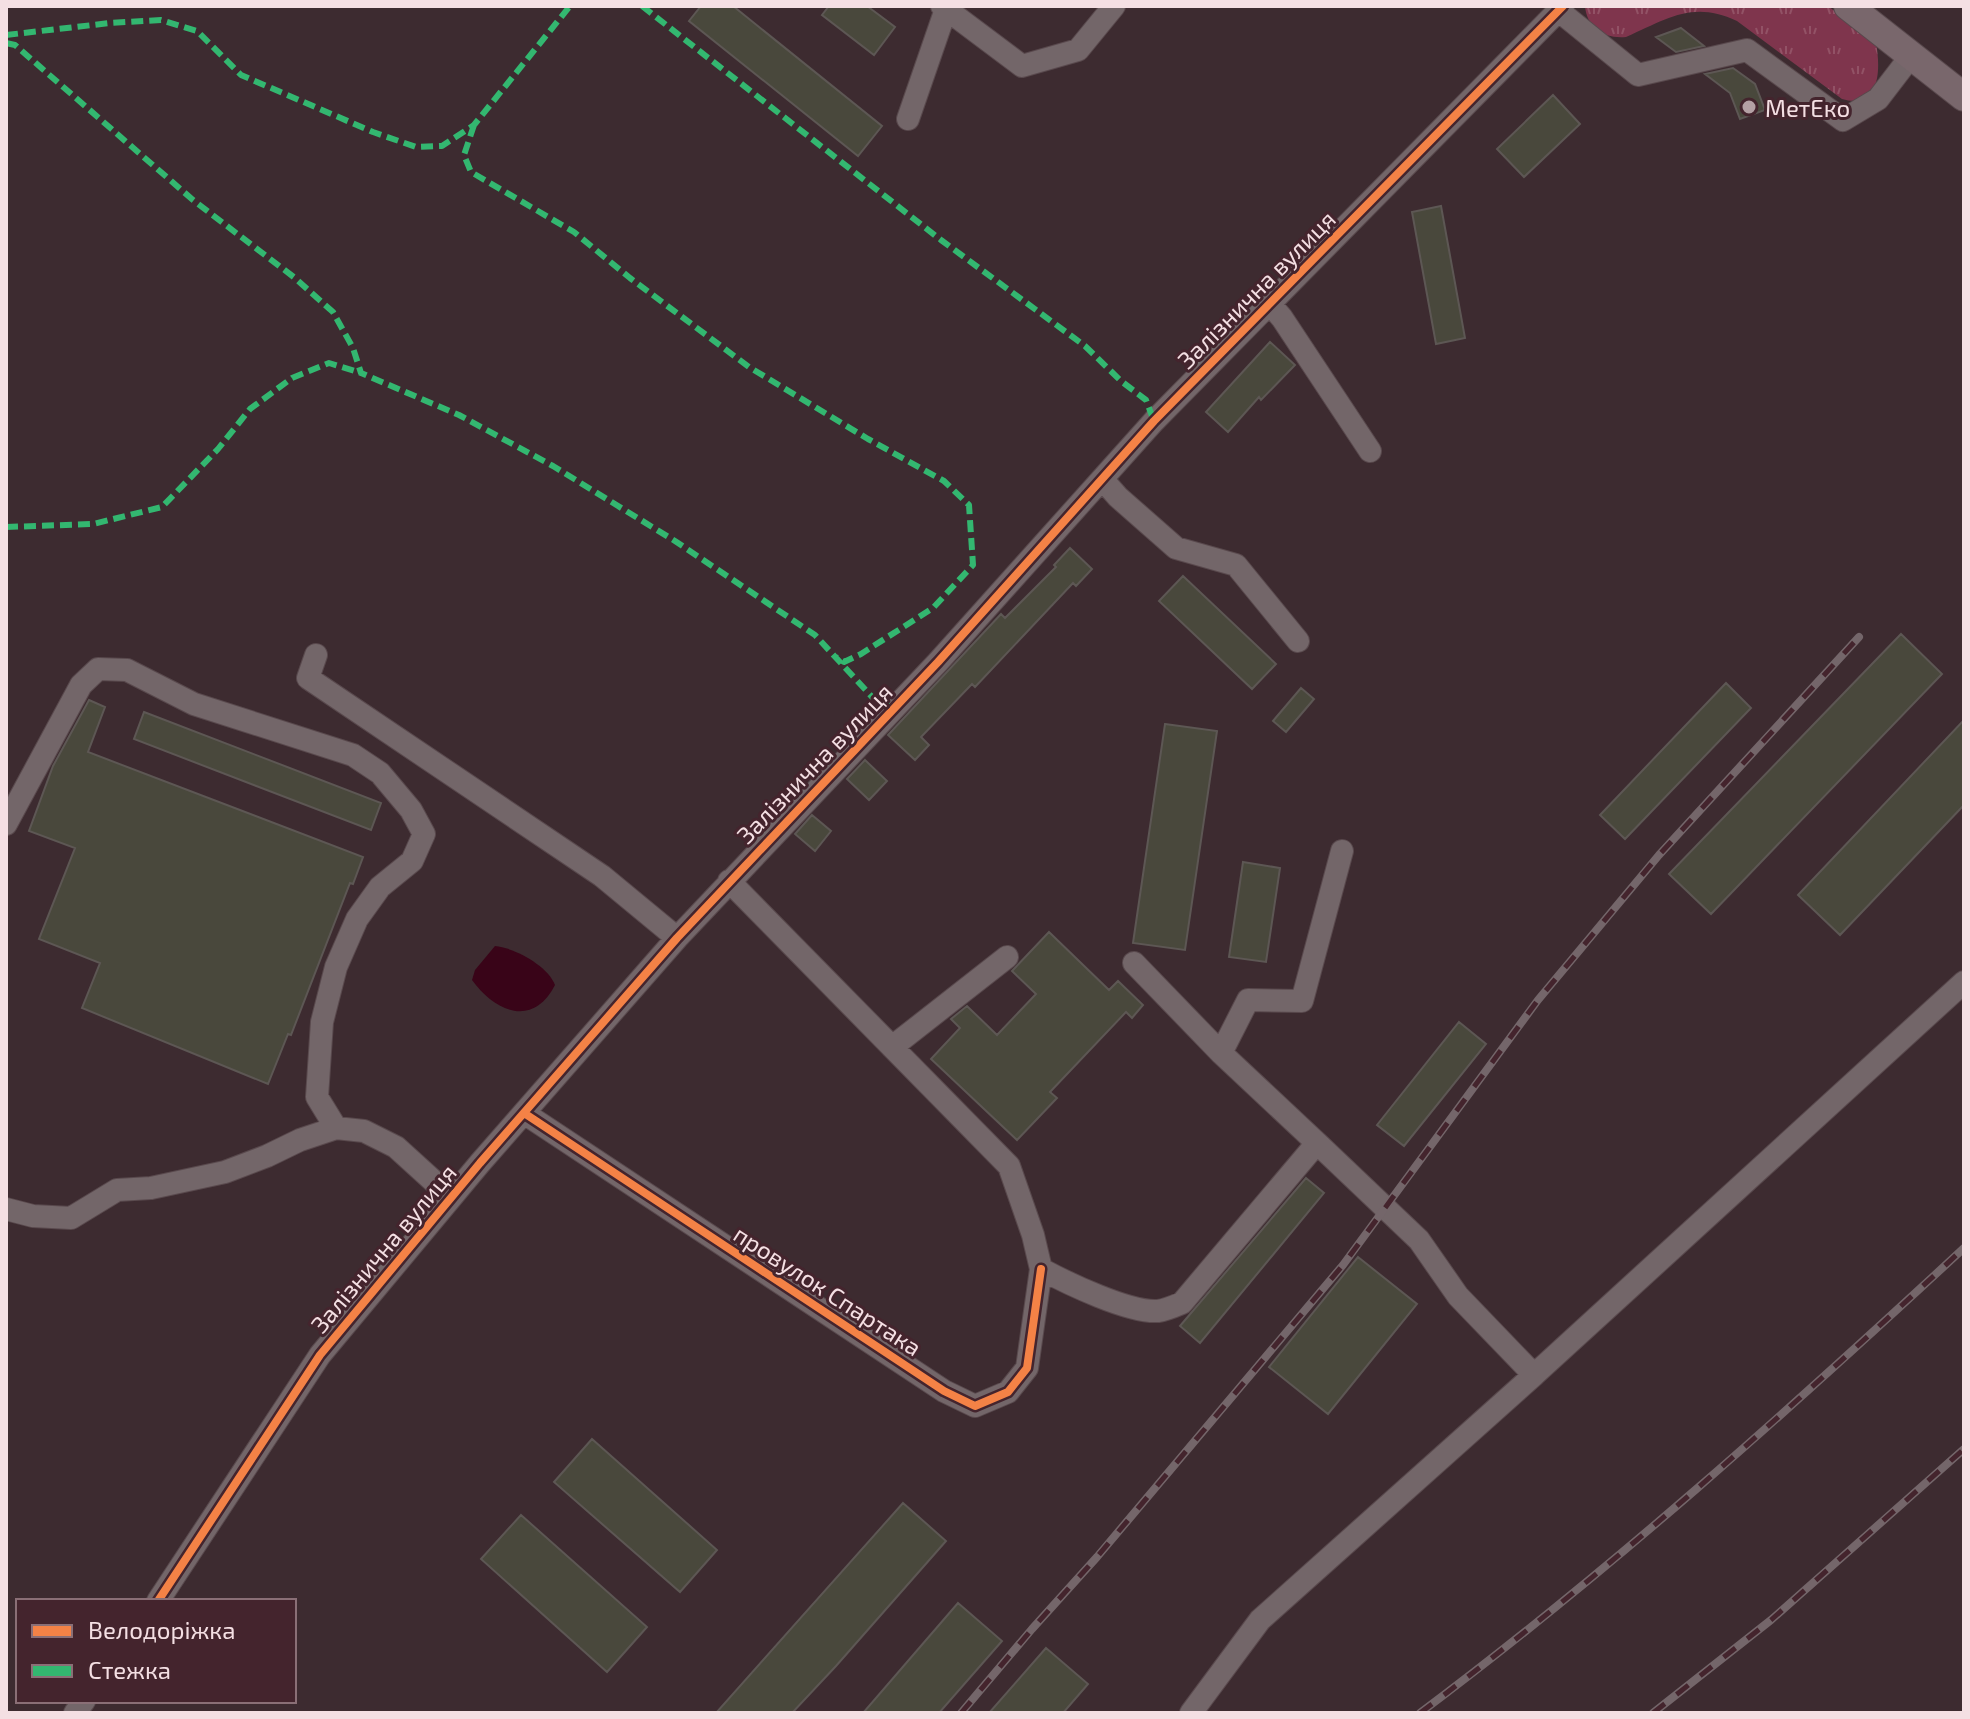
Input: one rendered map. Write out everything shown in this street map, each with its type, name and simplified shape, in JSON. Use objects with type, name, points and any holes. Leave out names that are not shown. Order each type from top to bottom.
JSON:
[{"type":"main road","points":[[1848,6],[1964,97]]},
{"type":"street","points":[[908,119],[944,8],[1022,66],[1078,50],[1114,6]]},
{"type":"street","points":[[1561,8],[1638,75],[1747,50],[1843,120],[1878,99],[1911,56]]},
{"type":"street","name":"Залізнична вулиця","points":[[159,1599],[320,1355],[451,1197],[677,938],[938,662],[1154,421],[1561,8]]},
{"type":"street","points":[[1270,304],[1370,451]]},
{"type":"street","points":[[1103,480],[1176,548],[1236,565],[1298,641]]},
{"type":"street","points":[[316,655],[308,678],[602,876],[677,938]]},
{"type":"street","points":[[6,824],[81,685],[98,669],[127,670],[194,704],[353,755],[380,773],[411,810],[424,834],[412,861],[380,887],[357,919],[336,967],[322,1022],[317,1097],[336,1128]]},
{"type":"street","points":[[1221,1053],[1248,1000],[1302,1001],[1342,851]]},
{"type":"street","points":[[729,881],[1009,1166],[1033,1235],[1041,1269],[1080,1290],[1158,1311],[1182,1303],[1317,1143]]},
{"type":"street","points":[[892,1047],[1007,957]]},
{"type":"street","points":[[1134,963],[1221,1053],[1419,1240],[1458,1296],[1534,1375]]},
{"type":"street","points":[[1191,1713],[1260,1620],[1534,1375],[1964,982]]},
{"type":"street","name":"провулок Спартака","points":[[524,1113],[944,1391],[975,1406],[1008,1392],[1027,1368],[1041,1269]]},
{"type":"street","points":[[6,1209],[33,1216],[71,1218],[117,1190],[151,1188],[225,1172],[336,1128],[364,1131],[396,1147],[451,1197]]},
{"type":"green space","points":[[1585,6],[1828,6],[1876,43],[1878,65],[1875,85],[1864,99],[1842,99],[1737,21],[1721,15],[1707,12],[1680,14],[1626,37],[1618,37],[1604,34],[1593,26]]},
{"type":"shaded area","points":[[495,946],[530,959],[551,978],[555,985],[536,1007],[514,1011],[503,1007],[472,980],[475,970]]},
{"type":"building","points":[[701,6],[733,6],[882,126],[858,156],[689,21]]},
{"type":"building","points":[[829,6],[867,6],[895,27],[874,55],[822,15]]},
{"type":"building","points":[[1681,28],[1704,46],[1676,52],[1656,37]]},
{"type":"building","points":[[1733,68],[1755,84],[1765,110],[1740,119],[1730,93],[1705,74]]},
{"type":"building","points":[[1553,95],[1580,124],[1524,177],[1497,149]]},
{"type":"building","points":[[1441,206],[1465,338],[1436,344],[1412,212]]},
{"type":"building","points":[[1270,342],[1295,365],[1261,400],[1259,397],[1228,432],[1206,412]]},
{"type":"building","points":[[1070,548],[1092,569],[1076,586],[1073,583],[975,687],[972,684],[921,737],[929,745],[915,760],[888,735],[1001,614],[1005,618],[1056,567],[1054,565]]},
{"type":"building","points":[[1183,576],[1276,664],[1252,689],[1159,601]]},
{"type":"building","points":[[1901,634],[1942,674],[1711,914],[1669,874]]},
{"type":"building","points":[[1726,683],[1751,708],[1625,839],[1600,815]]},
{"type":"building","points":[[1301,688],[1314,699],[1286,732],[1273,721]]},
{"type":"building","points":[[89,700],[105,707],[88,752],[363,857],[268,1084],[82,1008],[100,963],[39,939],[75,848],[29,831],[53,766]]},
{"type":"building","points":[[144,712],[381,803],[371,830],[134,739]]},
{"type":"building","points":[[1964,720],[1964,805],[1840,935],[1798,895]]},
{"type":"building","points":[[1165,724],[1217,731],[1185,950],[1133,943]]},
{"type":"building","points":[[865,760],[887,781],[869,800],[847,779]]},
{"type":"building","points":[[812,815],[831,831],[815,851],[795,834]]},
{"type":"building","points":[[1243,862],[1280,868],[1266,962],[1229,957]]},
{"type":"building","points":[[1049,932],[1109,990],[1118,981],[1143,1005],[1132,1018],[1126,1012],[1050,1092],[1057,1098],[1017,1140],[931,1059],[960,1028],[951,1019],[967,1006],[997,1035],[1036,994],[1012,971]]},
{"type":"building","points":[[1459,1022],[1486,1044],[1404,1146],[1377,1125]]},
{"type":"building","points":[[1306,1178],[1324,1193],[1200,1343],[1180,1326]]},
{"type":"building","points":[[1358,1257],[1417,1304],[1328,1414],[1269,1367]]},
{"type":"building","points":[[592,1439],[717,1550],[680,1592],[554,1482]]},
{"type":"building","points":[[903,1503],[946,1541],[836,1666],[792,1713],[716,1713]]},
{"type":"building","points":[[521,1515],[647,1627],[607,1672],[481,1559]]},
{"type":"building","points":[[958,1603],[1002,1641],[939,1713],[863,1713]]},
{"type":"building","points":[[1046,1648],[1088,1684],[1063,1713],[989,1713]]},
{"type":"railway","points":[[961,1713],[1343,1265],[1538,1000],[1659,855],[1859,637]]},
{"type":"railway","points":[[1420,1713],[1561,1603],[1698,1488],[1964,1248]]},
{"type":"railway","points":[[1653,1713],[1771,1620],[1964,1449]]},
{"type":"marked path","points":[[6,35],[161,20],[197,31],[241,75],[373,132],[416,147],[442,146],[474,125],[570,6]]},
{"type":"marked path","points":[[642,6],[941,240],[1085,346],[1146,400],[1154,421]]},
{"type":"marked path","points":[[6,43],[15,45],[193,200],[295,278],[333,312],[353,348],[361,373],[459,415],[553,466],[675,541],[815,635],[873,698],[894,709]]},
{"type":"marked path","points":[[474,125],[464,155],[471,172],[574,232],[749,367],[944,481],[969,505],[973,565],[933,608],[861,654],[844,662],[836,657]]},
{"type":"marked path","points":[[6,527],[93,524],[162,507],[218,449],[250,409],[292,378],[329,363],[361,373]]},
{"type":"cycle path","points":[[159,1599],[320,1355],[480,1163],[677,938],[938,662],[1154,421],[1563,6]]},
{"type":"cycle path","points":[[524,1113],[944,1391],[975,1406],[1008,1392],[1027,1368],[1041,1269]]},
{"type":"place","name":"МетЕко","points":[[1749,107]]}]
